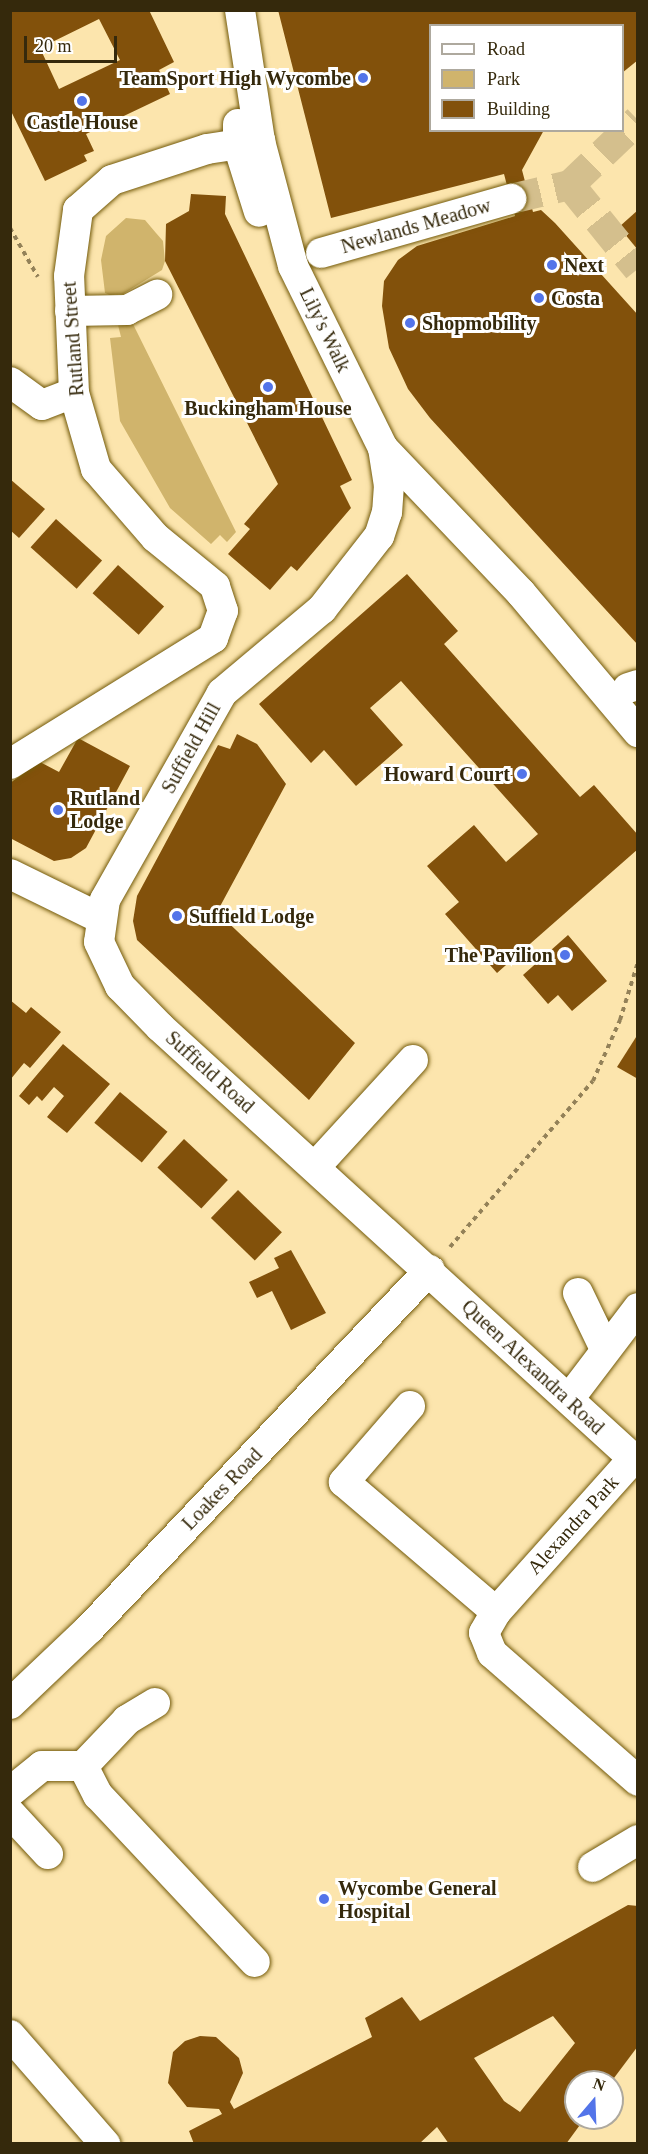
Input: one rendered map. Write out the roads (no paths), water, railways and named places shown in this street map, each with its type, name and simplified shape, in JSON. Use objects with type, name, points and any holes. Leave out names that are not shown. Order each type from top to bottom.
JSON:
[{"type":"street","name":"Lily's Walk","points":[[239,10],[249,143],[278,272],[376,451],[521,593],[638,732]]},
{"type":"street","name":"Rutland Street","points":[[10,764],[213,638],[224,611],[215,586],[155,537],[96,469],[74,393],[69,276],[78,210],[112,180],[207,149],[249,143]]},
{"type":"street","name":"Newlands Meadow","points":[[321,253],[511,200]]},
{"type":"street","points":[[70,311],[127,309],[157,295]]},
{"type":"street","points":[[10,382],[42,405],[74,393]]},
{"type":"street","name":"Suffield Hill","points":[[100,918],[105,900],[222,693],[322,609],[379,536],[387,512],[376,451]]},
{"type":"street","name":"Suffield Hill","points":[[322,609],[379,501],[376,451]]},
{"type":"street","name":"Lily's Walk","points":[[387,512],[420,511],[521,593]]},
{"type":"street","points":[[10,874],[100,918]]},
{"type":"street","name":"Suffield Road","points":[[100,918],[99,942],[120,986],[430,1270]]},
{"type":"street","points":[[315,1167],[413,1060]]},
{"type":"street","name":"Queen Alexandra Road","points":[[430,1270],[635,1461]]},
{"type":"street","name":"Loakes Road","points":[[10,1704],[89,1629],[430,1270]]},
{"type":"street","points":[[578,1293],[605,1349]]},
{"type":"street","points":[[569,1399],[638,1308]]},
{"type":"street","points":[[410,1406],[344,1482],[504,1602],[484,1633],[492,1653],[638,1781]]},
{"type":"street","name":"Alexandra Park","points":[[504,1602],[635,1461]]},
{"type":"street","points":[[10,1792],[42,1766],[83,1766],[127,1720],[155,1703]]},
{"type":"street","points":[[83,1766],[98,1795],[255,1962]]},
{"type":"street","points":[[10,1814],[48,1854]]},
{"type":"street","points":[[593,1867],[638,1840]]},
{"type":"street","points":[[10,2035],[105,2144]]},
{"type":"tunnel","points":[[511,199],[570,185],[638,120]]},
{"type":"tunnel","points":[[570,185],[638,269]]},
{"type":"place","name":"TeamSport High Wycombe","points":[[363,78]]},
{"type":"place","name":"Castle House","points":[[82,101]]},
{"type":"place","name":"Next","points":[[552,265]]},
{"type":"place","name":"Costa","points":[[539,298]]},
{"type":"place","name":"Shopmobility","points":[[410,323]]},
{"type":"place","name":"Buckingham House","points":[[268,387]]},
{"type":"place","name":"Howard Court","points":[[522,774]]},
{"type":"place","name":"Rutland Lodge","points":[[58,810]]},
{"type":"place","name":"Suffield Lodge","points":[[177,916]]},
{"type":"place","name":"The Pavilion","points":[[565,955]]},
{"type":"place","name":"Wycombe General Hospital","points":[[324,1899]]}]
